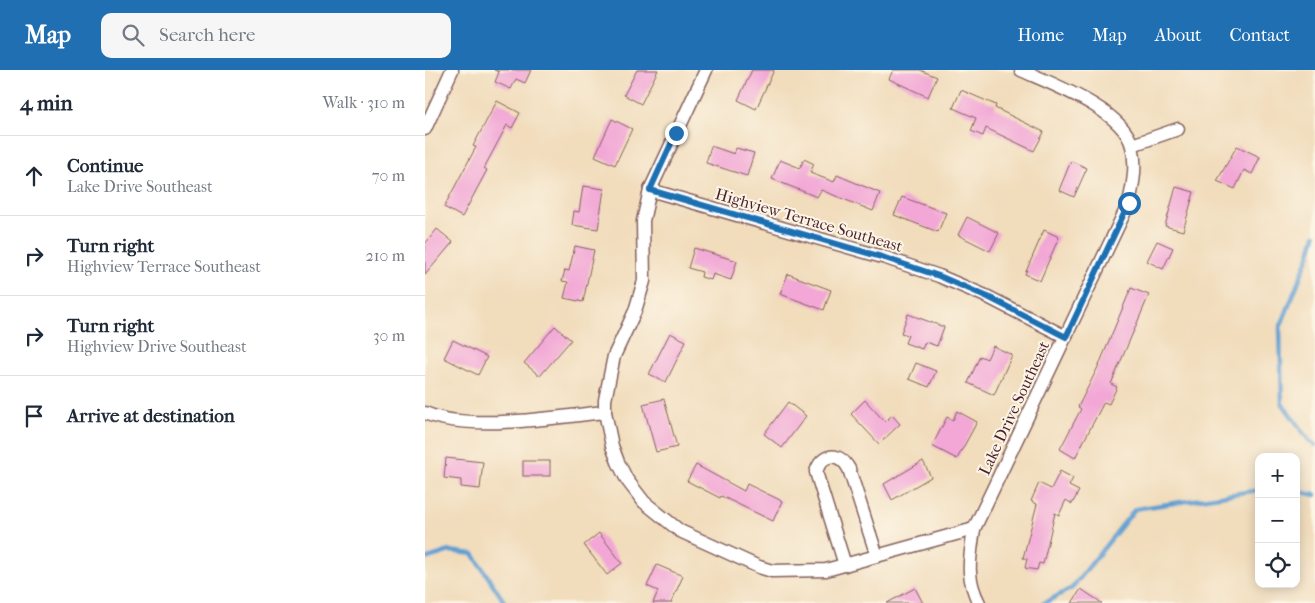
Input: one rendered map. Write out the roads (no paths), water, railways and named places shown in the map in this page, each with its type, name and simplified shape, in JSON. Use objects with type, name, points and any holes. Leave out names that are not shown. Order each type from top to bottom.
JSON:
[{"type":"street","points":[[425,129],[452,70]]},
{"type":"street","points":[[706,70],[650,190],[643,221],[644,281],[635,312],[615,356],[605,400],[605,412],[612,446],[627,480],[644,502],[680,531],[759,567],[773,571],[826,570],[974,530]]},
{"type":"street","name":"Lake Drive Southeast","points":[[979,603],[970,578],[969,563],[974,530],[1129,203],[1134,179],[1132,145],[1125,132],[1115,120],[1100,109],[1021,70]]},
{"type":"street","points":[[1132,145],[1178,129]]},
{"type":"street","name":"Highview Terrace Southeast","points":[[650,190],[885,258],[939,276],[988,297],[1066,337]]},
{"type":"street","points":[[425,413],[437,418],[498,422],[605,412]]},
{"type":"street","points":[[845,565],[816,472],[819,463],[826,457],[836,457],[844,460],[849,469],[877,556]]},
{"type":"waterway","points":[[1315,235],[1310,253],[1280,328],[1282,403],[1310,442],[1315,445]]},
{"type":"waterway","points":[[1044,603],[1072,588],[1135,509],[1255,491]]},
{"type":"waterway","points":[[1300,492],[1315,495]]},
{"type":"waterway","points":[[425,559],[450,551],[473,554],[505,603]]}]
